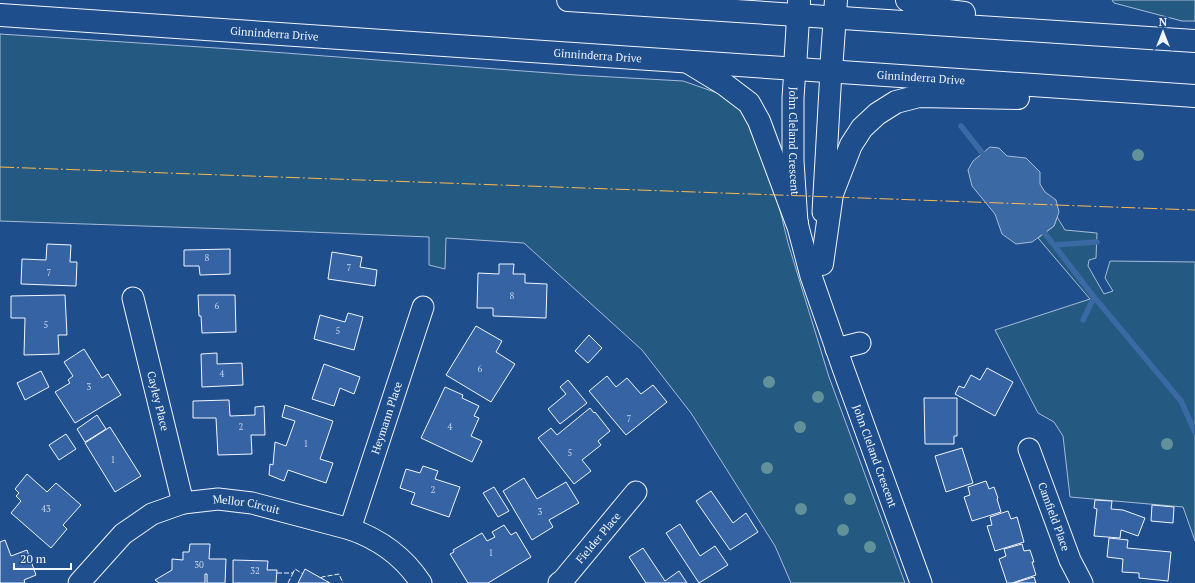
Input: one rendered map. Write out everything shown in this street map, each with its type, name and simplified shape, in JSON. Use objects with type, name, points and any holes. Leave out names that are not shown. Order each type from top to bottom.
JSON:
[{"type":"main road","points":[[568,0],[576,0]]},
{"type":"main road","points":[[573,0],[835,9],[1195,41]]},
{"type":"main road","points":[[908,0],[918,7],[1055,29]]},
{"type":"main road","points":[[795,68],[799,8]]},
{"type":"main road","points":[[831,71],[835,9]]},
{"type":"main road","name":"Ginninderra Drive","points":[[0,15],[795,68],[1051,92]]},
{"type":"main road","points":[[685,61],[724,84],[749,103],[759,121],[797,223]]},
{"type":"main road","points":[[822,264],[832,194],[851,145],[862,128],[877,114],[896,102],[919,96],[1051,92],[1195,96]]},
{"type":"street","name":"John Cleland Crescent","points":[[795,68],[793,98],[793,161],[797,223],[811,276],[836,349],[921,583]]},
{"type":"street","name":"John Cleland Crescent","points":[[829,328],[822,264],[823,205],[831,71]]},
{"type":"street","name":"Cayley Place","points":[[133,298],[183,503]]},
{"type":"street","name":"Heymann Place","points":[[350,529],[422,307]]},
{"type":"street","points":[[836,349],[860,343]]},
{"type":"street","name":"Camfield Place","points":[[1029,449],[1070,560],[1082,583]]},
{"type":"street","name":"Fielder Place","points":[[559,583],[636,492]]},
{"type":"street","name":"Mellor Circuit","points":[[79,583],[123,534],[152,514],[183,503],[218,499],[252,503],[364,534],[391,550],[414,573],[421,583]]},
{"type":"shaded area","points":[[1112,0],[1195,0],[1195,21],[1182,21],[1114,3]]},
{"type":"shaded area","points":[[0,34],[232,49],[576,75],[683,81],[732,98],[755,126],[769,165],[788,243],[829,377],[905,583],[791,583],[775,546],[691,413],[642,350],[524,243],[446,238],[445,269],[429,265],[429,237],[0,221]]},
{"type":"shaded area","points":[[990,147],[999,148],[1007,156],[1026,158],[1040,172],[1040,184],[1045,192],[1056,200],[1059,212],[1054,226],[1032,242],[1016,244],[1002,234],[995,214],[972,186],[968,170],[973,161]]},
{"type":"shaded area","points":[[1057,217],[1065,230],[1097,233],[1096,258],[1089,260],[1088,266],[1104,294],[1113,291],[1105,278],[1110,261],[1195,262],[1195,541],[1183,507],[1070,497],[1063,436],[1054,422],[1038,413],[995,330],[1090,299],[1038,238],[1054,226]]},
{"type":"building","points":[[47,244],[71,245],[70,262],[77,262],[76,286],[21,284],[22,259],[46,260]]},
{"type":"building","points":[[230,249],[230,274],[200,275],[199,266],[184,266],[184,250]]},
{"type":"building","points":[[332,252],[362,257],[360,267],[377,270],[375,286],[328,279]]},
{"type":"building","points":[[499,264],[514,264],[513,274],[525,274],[525,283],[547,284],[546,318],[493,316],[493,308],[477,308],[478,273],[499,274]]},
{"type":"building","points":[[65,295],[67,335],[58,335],[59,354],[24,355],[25,318],[11,318],[11,296]]},
{"type":"building","points":[[198,295],[235,295],[236,332],[202,333],[201,316],[199,316]]},
{"type":"building","points":[[348,313],[363,317],[354,350],[314,339],[320,315],[345,322]]},
{"type":"building","points":[[476,326],[502,341],[496,352],[515,364],[491,402],[446,375]]},
{"type":"building","points":[[589,335],[602,348],[588,363],[575,351]]},
{"type":"building","points":[[84,349],[102,378],[108,374],[121,395],[75,423],[55,392],[70,383],[68,380],[73,376],[64,362]]},
{"type":"building","points":[[217,353],[217,364],[242,363],[243,385],[202,387],[201,354]]},
{"type":"building","points":[[324,364],[360,377],[354,394],[340,388],[334,406],[312,399]]},
{"type":"building","points":[[987,368],[1013,382],[995,416],[955,394],[959,386],[964,388],[971,375],[980,380]]},
{"type":"building","points":[[41,371],[49,387],[25,400],[17,383]]},
{"type":"building","points":[[607,376],[616,387],[627,378],[641,394],[653,385],[667,402],[626,435],[589,391]]},
{"type":"building","points":[[568,380],[587,403],[560,424],[548,409],[566,394],[560,387]]},
{"type":"building","points":[[445,387],[463,395],[462,398],[479,406],[474,416],[479,418],[471,436],[482,441],[472,462],[421,438]]},
{"type":"building","points":[[924,398],[957,398],[957,436],[954,436],[954,444],[925,444]]},
{"type":"building","points":[[229,400],[230,416],[255,415],[255,407],[264,406],[265,435],[251,435],[252,454],[218,455],[216,418],[193,418],[193,401]]},
{"type":"building","points":[[285,405],[333,421],[320,459],[333,463],[326,483],[288,470],[284,481],[269,475],[270,464],[273,465],[275,442],[286,446],[295,421],[282,417]]},
{"type":"building","points":[[590,408],[610,431],[598,441],[601,445],[582,460],[591,471],[574,484],[538,438],[551,428],[557,435]]},
{"type":"building","points":[[97,415],[106,429],[85,442],[77,429]]},
{"type":"building","points":[[110,427],[141,476],[115,492],[85,443]]},
{"type":"building","points":[[66,434],[76,449],[59,460],[49,445]]},
{"type":"building","points":[[962,448],[973,483],[946,492],[935,456]]},
{"type":"building","points":[[423,466],[438,471],[435,479],[460,487],[449,517],[411,504],[415,493],[400,488],[406,469],[420,473]]},
{"type":"building","points":[[27,474],[47,492],[56,483],[81,505],[63,525],[67,529],[51,548],[11,513],[21,501],[16,496],[19,493],[15,489]]},
{"type":"building","points":[[524,478],[537,499],[566,482],[579,503],[549,520],[553,527],[532,540],[503,491]]},
{"type":"building","points":[[986,481],[989,489],[994,487],[1001,512],[972,521],[964,497],[970,495],[968,487]]},
{"type":"building","points":[[494,487],[509,511],[498,517],[483,493]]},
{"type":"building","points":[[711,491],[733,523],[746,513],[758,532],[730,550],[696,501]]},
{"type":"building","points":[[1095,500],[1112,501],[1111,509],[1123,510],[1145,518],[1138,536],[1121,530],[1120,538],[1094,536],[1097,509],[1094,508]]},
{"type":"building","points":[[1152,505],[1174,507],[1173,523],[1151,521]]},
{"type":"building","points":[[1008,511],[1011,519],[1017,517],[1024,542],[995,551],[987,526],[992,525],[990,517]]},
{"type":"building","points":[[680,524],[700,556],[715,546],[728,565],[699,583],[666,533]]},
{"type":"building","points":[[504,525],[511,535],[516,532],[531,557],[488,583],[468,583],[450,554],[454,552],[453,550],[482,533],[487,541],[495,537],[492,532]]},
{"type":"building","points":[[1109,538],[1128,540],[1127,548],[1171,552],[1168,581],[1139,578],[1139,573],[1122,572],[1123,559],[1107,557]]},
{"type":"building","points":[[5,540],[11,556],[27,550],[36,575],[24,580],[25,583],[0,583],[0,542]]},
{"type":"building","points":[[190,544],[210,544],[209,559],[226,559],[225,583],[207,583],[207,574],[205,574],[205,583],[159,583],[155,580],[172,570],[172,559],[183,560],[183,552],[189,552]]},
{"type":"building","points":[[1022,544],[1024,551],[1030,550],[1036,575],[1012,583],[1007,583],[999,559],[1006,556],[1004,549]]},
{"type":"building","points":[[643,548],[665,581],[679,571],[687,583],[646,583],[629,557]]},
{"type":"building","points":[[233,560],[268,561],[267,570],[277,570],[276,583],[233,583]]},
{"type":"building","points":[[305,569],[321,578],[330,583],[298,583]]},
{"type":"building","points":[[1034,577],[1036,583],[1014,583]]},
{"type":"waterway","points":[[961,126],[987,159]]},
{"type":"waterway","points":[[1040,227],[1094,297],[1181,401],[1195,432]]},
{"type":"waterway","points":[[1054,245],[1097,242]]},
{"type":"waterway","points":[[1083,320],[1094,297]]},
{"type":"fence","points":[[277,573],[293,573],[295,569],[303,574]]},
{"type":"fence","points":[[288,583],[293,573]]},
{"type":"fence","points":[[321,578],[339,574],[343,583]]},
{"type":"power","points":[[0,167],[1195,210]]}]
